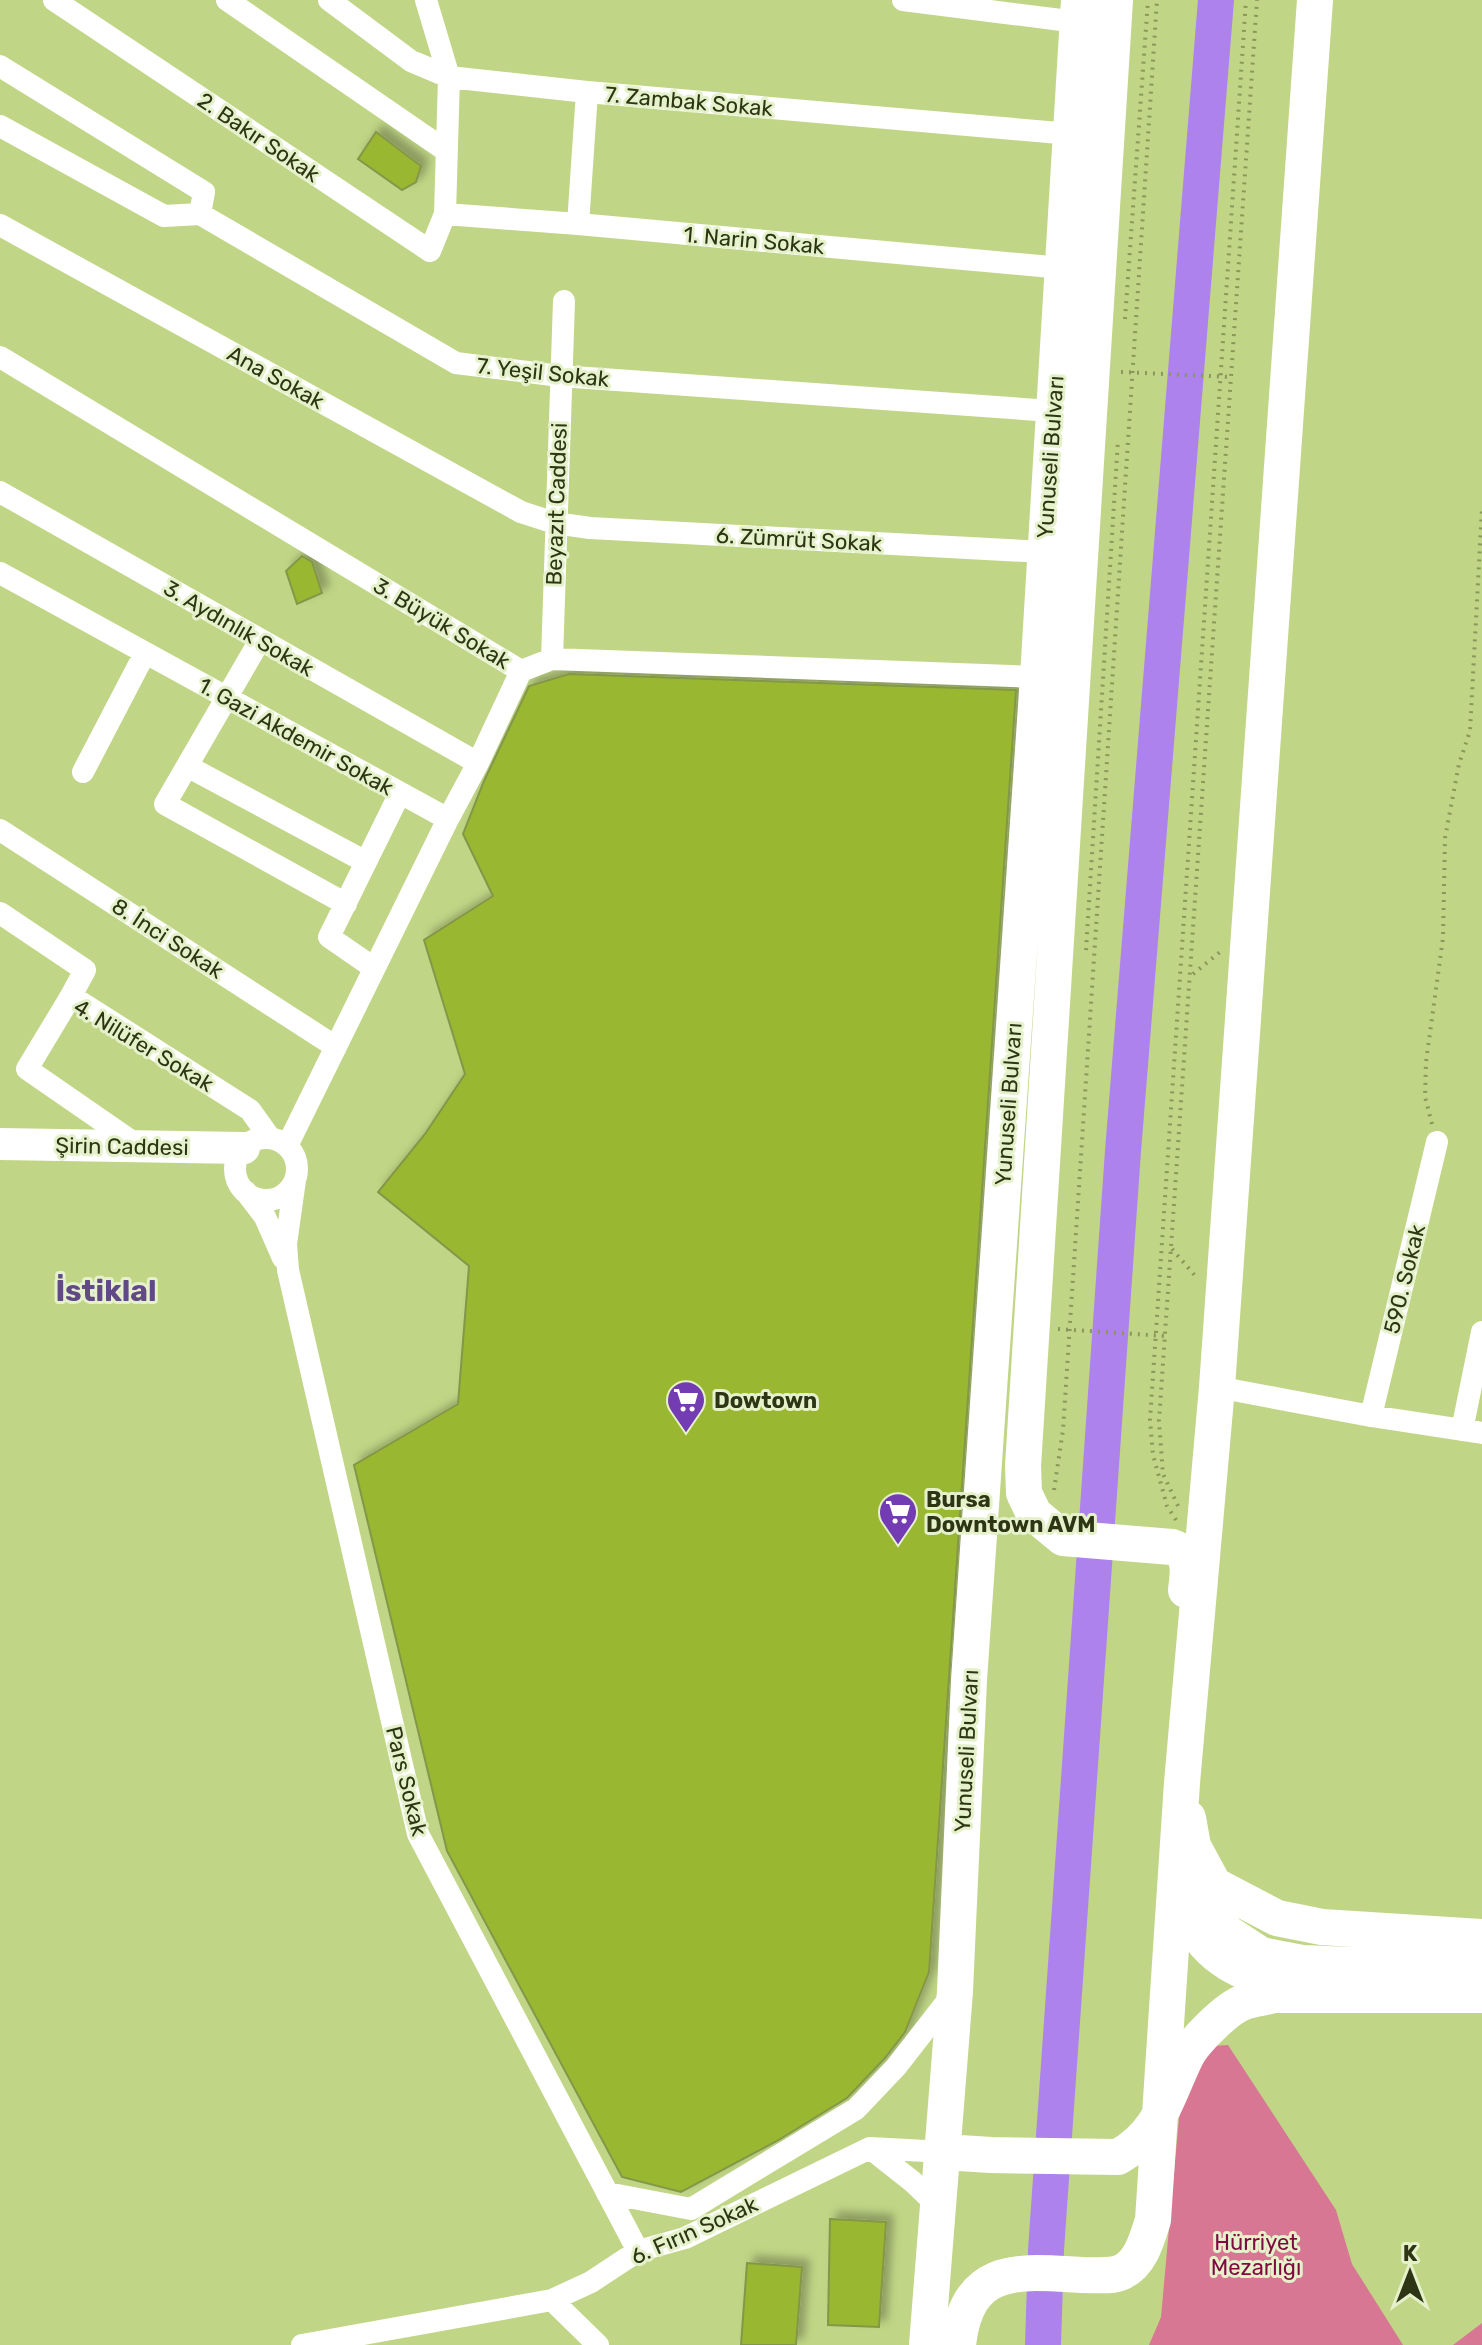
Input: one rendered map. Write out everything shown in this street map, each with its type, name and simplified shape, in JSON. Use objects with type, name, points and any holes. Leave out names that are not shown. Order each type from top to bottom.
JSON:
[{"type":"main road","name":"Yunuseli Bulvarı","points":[[1023,1466],[1115,0]]},
{"type":"main road","points":[[958,2345],[960,2326],[989,2282],[1004,2274],[1020,2272],[1103,2276],[1122,2272],[1139,2257],[1153,2220],[1182,1783],[1217,1387],[1315,0]]},
{"type":"main road","name":"Yunuseli Bulvarı","points":[[927,2345],[955,1991],[974,1608],[1038,677],[1078,11]]},
{"type":"main road","points":[[1023,1466],[1024,1493],[1034,1514],[1055,1532],[1181,1550],[1187,1559],[1165,1785],[1166,1819],[1176,1873],[1198,1933],[1225,1962],[1249,1974],[1318,1995]]},
{"type":"main road","points":[[974,1608],[991,1548],[1023,1466]]},
{"type":"main road","points":[[1182,1783],[1193,1846],[1214,1885],[1248,1904],[1277,1918],[1322,1927],[1482,1937]]},
{"type":"main road","points":[[1179,1828],[1190,1871],[1206,1903],[1226,1932],[1261,1955],[1302,1963],[1350,1965],[1482,1964]]},
{"type":"main road","points":[[944,2152],[1118,2157],[1136,2147],[1161,2117],[1187,2053],[1221,2017],[1242,2003],[1274,1995],[1482,1995]]},
{"type":"street","name":"2. Bakır Sokak","points":[[54,0],[430,251],[445,214]]},
{"type":"street","points":[[227,0],[445,150]]},
{"type":"street","name":"7. Zambak Sokak","points":[[329,0],[411,61],[449,77],[1071,134]]},
{"type":"street","points":[[426,0],[449,77],[445,214]]},
{"type":"street","points":[[903,0],[1078,11]]},
{"type":"street","points":[[0,66],[204,192],[200,214],[164,216],[0,126]]},
{"type":"street","points":[[578,224],[587,92]]},
{"type":"street","name":"7. Yeşil Sokak","points":[[200,214],[456,363],[560,376],[1052,411]]},
{"type":"street","name":"1. Narin Sokak","points":[[445,214],[1062,268]]},
{"type":"street","name":"Ana Sokak","points":[[0,225],[521,512],[555,523]]},
{"type":"street","name":"Beyazıt Caddesi","points":[[552,659],[564,301]]},
{"type":"street","name":"3. Büyük Sokak","points":[[0,357],[521,671],[552,659],[1038,677]]},
{"type":"street","name":"3. Aydınlık Sokak","points":[[0,492],[478,763]]},
{"type":"street","name":"6. Zümrüt Sokak","points":[[555,523],[605,529],[1044,552]]},
{"type":"street","name":"1. Gazi Akdemir Sokak","points":[[3,580],[145,653],[448,819]]},
{"type":"street","points":[[260,640],[165,804],[346,904]]},
{"type":"street","points":[[83,772],[145,653]]},
{"type":"street","points":[[288,1270],[265,1217],[236,1175],[238,1156],[267,1144],[336,1047],[521,671]]},
{"type":"street","points":[[187,766],[366,862]]},
{"type":"street","points":[[374,968],[329,937],[400,793]]},
{"type":"street","name":"8. İnci Sokak","points":[[0,830],[336,1047]]},
{"type":"street","points":[[0,913],[85,970],[71,996]]},
{"type":"street","name":"4. Nilüfer Sokak","points":[[137,1145],[27,1069],[71,996],[250,1110],[267,1144]]},
{"type":"street","name":"590. Sokak","points":[[1371,1416],[1437,1142]]},
{"type":"street","name":"Şirin Caddesi","points":[[0,1144],[267,1144]]},
{"type":"street","points":[[267,1144],[296,1162],[286,1244],[288,1270]]},
{"type":"street","points":[[246,1192],[254,1197],[273,1199],[290,1189],[295,1180]]},
{"type":"street","name":"Pars Sokak","points":[[288,1270],[418,1834],[638,2251]]},
{"type":"street","points":[[1217,1387],[1472,1432],[1482,1332]]},
{"type":"street","name":"6. Fırın Sokak","points":[[607,2193],[691,2209],[856,2109],[896,2067],[955,1991]]},
{"type":"street","points":[[870,2148],[940,2208]]},
{"type":"street","name":"6. Fırın Sokak","points":[[302,2345],[552,2300],[591,2282],[638,2251],[685,2238],[870,2148],[944,2152]]},
{"type":"street","points":[[552,2300],[598,2345]]},
{"type":"path","points":[[1125,324],[1148,0]]},
{"type":"path","points":[[1055,1532],[1157,0]]},
{"type":"path","points":[[1160,1546],[1177,1518],[1167,1506],[1163,1493],[1153,1455],[1150,1420],[1246,0]]},
{"type":"path","points":[[1160,1546],[1181,1510],[1163,1474],[1159,1447],[1257,0]]},
{"type":"path","points":[[1121,385],[1121,372],[1231,377]]},
{"type":"path","points":[[1085,953],[1118,427]]},
{"type":"path","points":[[1437,1142],[1425,1097],[1426,1062],[1443,938],[1445,838],[1459,764],[1470,731],[1482,508]]},
{"type":"path","points":[[1078,1331],[1165,1336]]},
{"type":"green space","name":"Hürriyet Mezarlığı","points":[[1228,2045],[1336,2210],[1352,2264],[1403,2345],[1149,2345],[1161,2317],[1179,2118],[1187,2084],[1213,2046]]},
{"type":"green space","points":[[1482,2323],[1482,2345],[1453,2345]]},
{"type":"building","points":[[376,132],[421,166],[416,182],[402,190],[358,159]]},
{"type":"building","points":[[302,556],[312,562],[322,593],[297,604],[286,571]]},
{"type":"building","name":"Dowtown","points":[[569,674],[1016,690],[929,1972],[905,2032],[847,2098],[777,2141],[681,2192],[622,2177],[447,1851],[354,1465],[458,1404],[469,1266],[378,1192],[425,1134],[465,1074],[424,940],[493,896],[463,834],[484,781],[529,686]]},
{"type":"building","points":[[830,2219],[886,2222],[879,2327],[828,2325]]},
{"type":"building","points":[[747,2263],[802,2267],[796,2345],[741,2345]]},
{"type":"waterway","points":[[1043,2345],[1046,2250],[1123,1151],[1216,0]]},
{"type":"place","name":"Dowtown","points":[[686,1434]]},
{"type":"place","name":"Bursa Downtown AVM","points":[[898,1546]]},
{"type":"district","name":"İstiklal","points":[[106,1291]]}]
